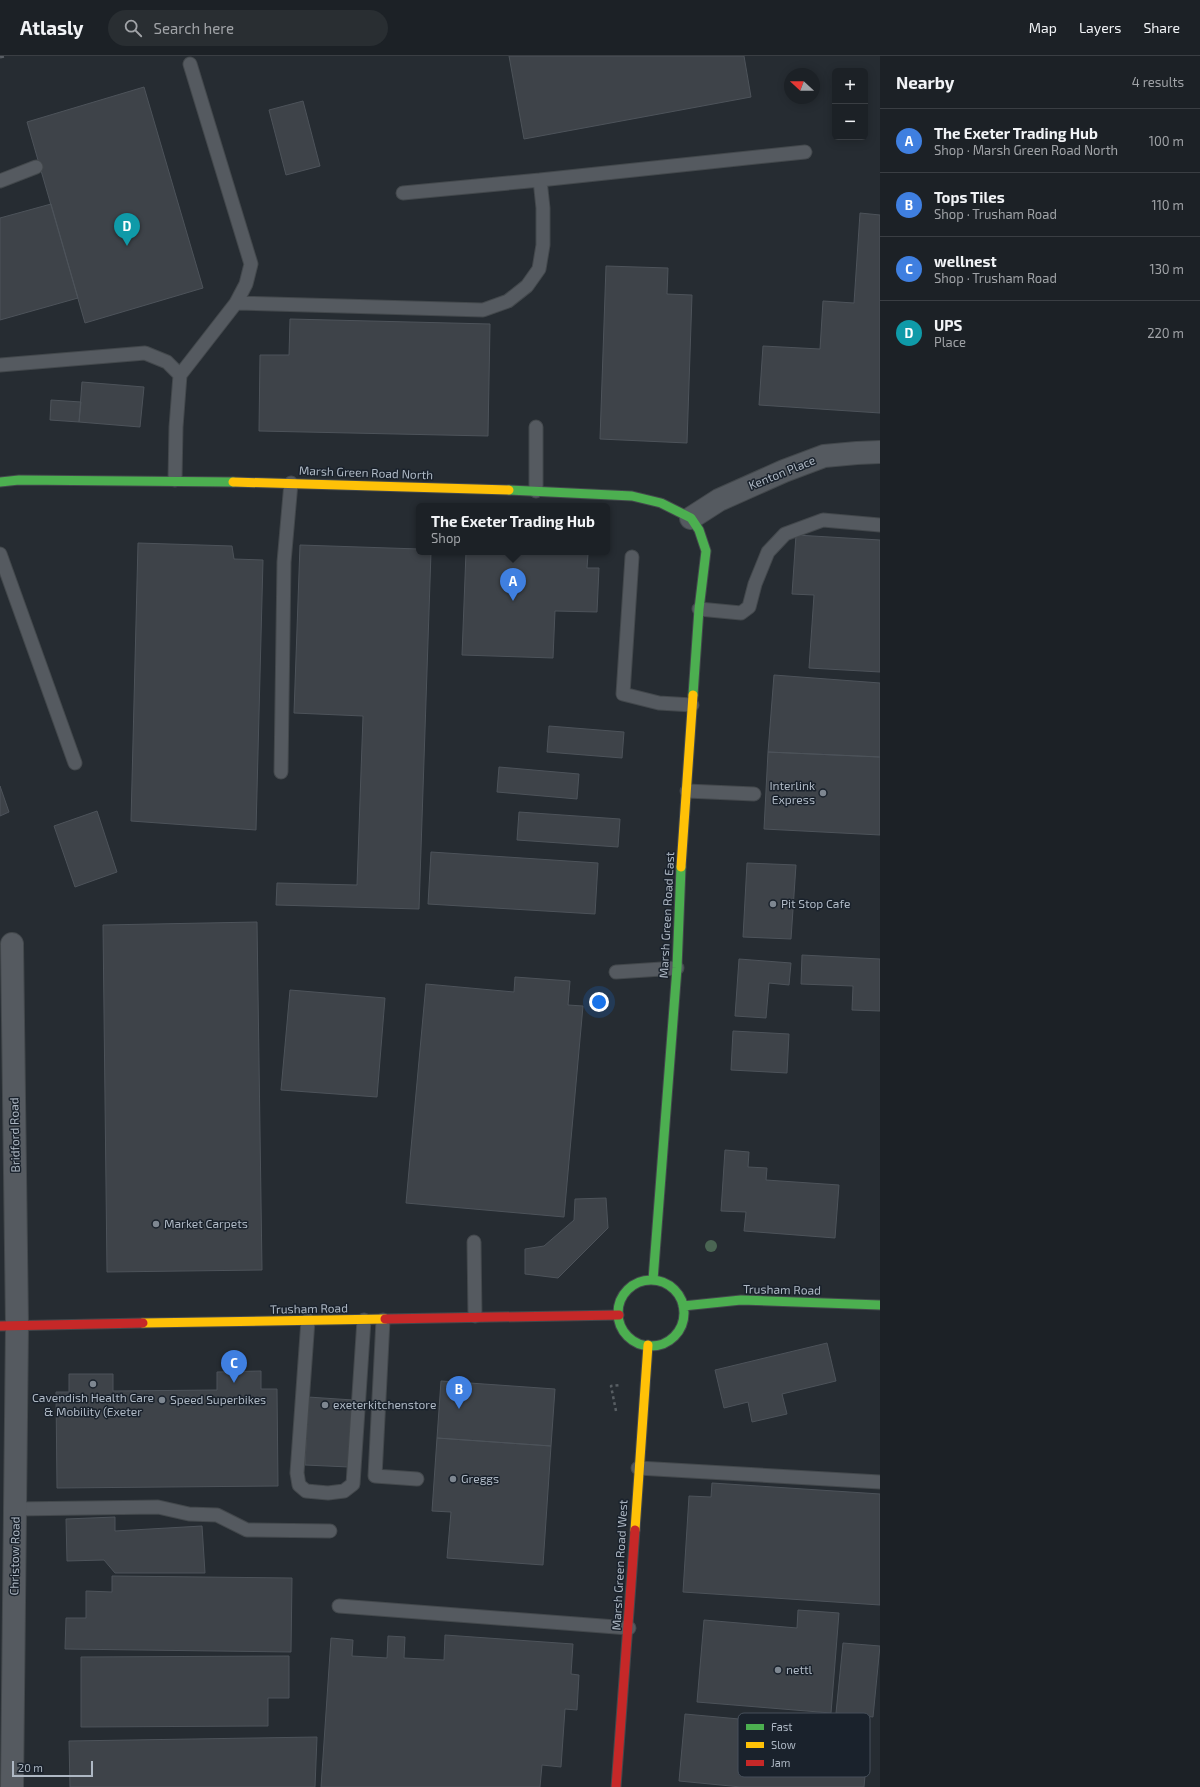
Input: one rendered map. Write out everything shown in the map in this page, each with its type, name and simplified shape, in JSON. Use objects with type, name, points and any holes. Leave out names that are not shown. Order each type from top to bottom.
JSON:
[{"type":"street","name":"Kenton Place","points":[[691,518],[719,500],[784,471],[824,456],[880,452]]},
{"type":"street","name":"Marsh Green Road North","points":[[0,482],[19,480],[174,480],[632,496],[661,503],[691,518]]},
{"type":"street","name":"Marsh Green Road East","points":[[653,1280],[677,968],[692,704],[699,608],[706,551],[699,530],[691,518]]},
{"type":"street","name":"Bridford Road","points":[[9,1326],[12,944]]},
{"type":"street","points":[[653,1280],[670,1286],[678,1294],[683,1306],[684,1315],[681,1326],[675,1336],[665,1343],[648,1345],[633,1340],[625,1332],[619,1322],[619,1315],[621,1299],[628,1290],[637,1283],[653,1280]]},
{"type":"street","name":"Trusham Road","points":[[683,1306],[741,1300],[880,1305]]},
{"type":"street","name":"Trusham Road","points":[[9,1326],[308,1320],[383,1320],[475,1316],[619,1315]]},
{"type":"street","name":"Christow Road","points":[[9,1326],[15,1509],[12,1787]]},
{"type":"street","name":"Marsh Green Road West","points":[[616,1787],[629,1628],[638,1468],[648,1345]]},
{"type":"lane","points":[[174,480],[180,375],[236,303],[246,284],[251,264],[190,64]]},
{"type":"lane","points":[[403,193],[805,152]]},
{"type":"lane","points":[[0,181],[36,168]]},
{"type":"lane","points":[[236,303],[483,310],[508,301],[528,286],[540,269],[543,237],[540,180]]},
{"type":"lane","points":[[0,365],[145,353],[167,362],[180,375]]},
{"type":"lane","points":[[536,427],[536,492]]},
{"type":"lane","points":[[281,772],[284,562],[291,483]]},
{"type":"lane","points":[[699,608],[742,613],[750,607],[755,584],[768,552],[785,534],[823,520],[880,525]]},
{"type":"lane","points":[[0,554],[75,763]]},
{"type":"lane","points":[[632,557],[623,694],[659,703],[692,704]]},
{"type":"lane","points":[[687,791],[754,794]]},
{"type":"lane","points":[[616,972],[677,968]]},
{"type":"lane","points":[[474,1242],[475,1316]]},
{"type":"lane","points":[[308,1320],[298,1479],[299,1485],[306,1491],[328,1493],[344,1491],[353,1484],[364,1320]]},
{"type":"lane","points":[[383,1320],[375,1476],[417,1479]]},
{"type":"lane","points":[[638,1468],[880,1482]]},
{"type":"lane","points":[[15,1509],[158,1507],[189,1514],[217,1515],[248,1530],[330,1531]]},
{"type":"lane","points":[[339,1606],[629,1628]]},
{"type":"building","points":[[509,56],[744,56],[751,97],[524,139]]},
{"type":"building","points":[[144,87],[203,288],[85,323],[27,122]]},
{"type":"building","points":[[303,101],[320,166],[286,175],[269,110]]},
{"type":"building","points":[[51,204],[78,298],[0,320],[0,218]]},
{"type":"building","points":[[860,213],[880,215],[880,413],[759,405],[763,346],[820,349],[823,301],[854,303]]},
{"type":"building","points":[[606,266],[668,268],[667,294],[692,295],[687,443],[600,439]]},
{"type":"building","points":[[290,319],[490,324],[488,436],[259,431],[260,355],[289,355]]},
{"type":"building","points":[[82,382],[144,387],[140,427],[79,422]]},
{"type":"building","points":[[51,400],[81,402],[79,422],[50,420]]},
{"type":"building","points":[[796,535],[880,540],[880,672],[809,668],[814,595],[792,594]]},
{"type":"building","points":[[138,543],[232,546],[234,559],[263,560],[256,830],[131,821]]},
{"type":"building","points":[[300,545],[416,549],[416,555],[431,555],[419,909],[276,905],[277,883],[357,885],[363,716],[294,713]]},
{"type":"building","points":[[466,555],[588,555],[587,568],[599,568],[597,612],[555,611],[553,658],[462,655]]},
{"type":"building","points":[[774,675],[880,683],[880,757],[768,752]]},
{"type":"building","points":[[549,726],[624,732],[622,758],[547,752]]},
{"type":"building","name":"Interlink Express","points":[[768,752],[880,757],[880,835],[764,829]]},
{"type":"building","points":[[499,767],[579,774],[577,799],[497,792]]},
{"type":"building","points":[[0,786],[9,812],[0,816]]},
{"type":"building","points":[[97,811],[117,872],[75,887],[54,826]]},
{"type":"building","points":[[519,812],[620,819],[618,847],[517,840]]},
{"type":"building","points":[[431,852],[598,863],[595,914],[428,904]]},
{"type":"building","points":[[747,863],[796,865],[791,939],[743,937]]},
{"type":"building","points":[[257,922],[262,1270],[107,1272],[103,925]]},
{"type":"building","points":[[802,955],[880,959],[880,1011],[852,1010],[853,986],[801,984]]},
{"type":"building","points":[[739,959],[791,963],[789,985],[769,983],[766,1018],[735,1016]]},
{"type":"building","points":[[515,977],[570,981],[568,1005],[583,1006],[564,1217],[406,1203],[426,984],[514,992]]},
{"type":"building","points":[[290,990],[385,998],[377,1097],[281,1090]]},
{"type":"building","points":[[733,1031],[789,1034],[787,1073],[731,1070]]},
{"type":"building","points":[[725,1150],[749,1152],[748,1167],[767,1168],[766,1180],[839,1185],[835,1238],[744,1231],[746,1212],[721,1211]]},
{"type":"building","points":[[606,1198],[608,1228],[558,1278],[525,1274],[525,1249],[544,1246],[574,1220],[575,1199]]},
{"type":"building","points":[[827,1343],[836,1381],[782,1394],[787,1414],[752,1422],[748,1402],[724,1408],[715,1370]]},
{"type":"building","points":[[261,1371],[261,1389],[277,1389],[278,1486],[57,1488],[56,1392],[69,1392],[69,1374],[113,1374],[113,1391],[217,1390],[217,1372]]},
{"type":"building","points":[[441,1381],[555,1389],[551,1446],[437,1438]]},
{"type":"building","points":[[308,1397],[353,1400],[349,1467],[305,1465]]},
{"type":"building","points":[[437,1438],[551,1446],[543,1565],[447,1558],[451,1512],[432,1511]]},
{"type":"building","points":[[712,1483],[880,1494],[880,1605],[683,1592],[689,1496],[711,1497]]},
{"type":"building","points":[[115,1517],[115,1531],[202,1526],[205,1573],[115,1573],[104,1560],[67,1561],[66,1519]]},
{"type":"building","points":[[112,1576],[292,1578],[291,1652],[65,1649],[66,1618],[86,1618],[86,1591],[112,1592]]},
{"type":"building","points":[[798,1610],[839,1613],[831,1713],[697,1702],[704,1620],[797,1628]]},
{"type":"building","points":[[445,1635],[573,1644],[571,1674],[579,1675],[577,1710],[565,1709],[561,1767],[542,1765],[540,1787],[321,1787],[331,1638],[353,1640],[352,1656],[387,1658],[388,1636],[405,1637],[404,1658],[444,1660]]},
{"type":"building","points":[[843,1643],[880,1646],[873,1717],[870,1717],[870,1713],[836,1713]]},
{"type":"building","points":[[289,1656],[289,1698],[268,1698],[268,1726],[81,1727],[81,1657]]},
{"type":"building","points":[[685,1714],[738,1719],[738,1777],[865,1777],[864,1787],[741,1787],[679,1781]]},
{"type":"building","points":[[317,1737],[315,1787],[70,1787],[69,1741]]},
{"type":"railway","points":[[0,57],[5,56]]},
{"type":"traffic: fast","points":[[0,482],[19,480],[233,482]]},
{"type":"traffic: fast","points":[[509,490],[632,496],[661,503],[691,518],[699,530],[706,551],[699,609],[693,695]]},
{"type":"traffic: fast","points":[[653,1280],[677,968],[681,867]]},
{"type":"traffic: fast","points":[[651,1280],[663,1283],[674,1290],[681,1301],[684,1313],[681,1325],[674,1336],[663,1343],[651,1346],[639,1343],[628,1336],[621,1325],[618,1313],[621,1301],[628,1290],[639,1283],[651,1280]]},
{"type":"traffic: fast","points":[[683,1306],[741,1300],[880,1305]]},
{"type":"traffic: slow","points":[[233,482],[509,490]]},
{"type":"traffic: slow","points":[[681,867],[693,695]]},
{"type":"traffic: slow","points":[[143,1323],[385,1319]]},
{"type":"traffic: slow","points":[[635,1530],[648,1345]]},
{"type":"traffic: jam","points":[[385,1319],[619,1315]]},
{"type":"traffic: jam","points":[[0,1326],[143,1323]]},
{"type":"traffic: jam","points":[[616,1787],[635,1530]]},
{"type":"place","name":"UPS","points":[[127,246]]},
{"type":"place","name":"The Exeter Trading Hub","points":[[513,601]]},
{"type":"place","name":"Interlink Express","points":[[823,793]]},
{"type":"place","name":"Pit Stop Cafe","points":[[773,904]]},
{"type":"place","name":"Market Carpets","points":[[156,1224]]},
{"type":"place","name":"wellnest","points":[[234,1383]]},
{"type":"place","name":"Cavendish Health Care & Mobility (Exeter","points":[[93,1384]]},
{"type":"place","name":"Speed Superbikes","points":[[162,1400]]},
{"type":"place","name":"exeterkitchenstore","points":[[325,1405]]},
{"type":"place","name":"Tops Tiles","points":[[459,1409]]},
{"type":"place","name":"Greggs","points":[[453,1479]]},
{"type":"place","name":"nettl","points":[[778,1670]]}]
